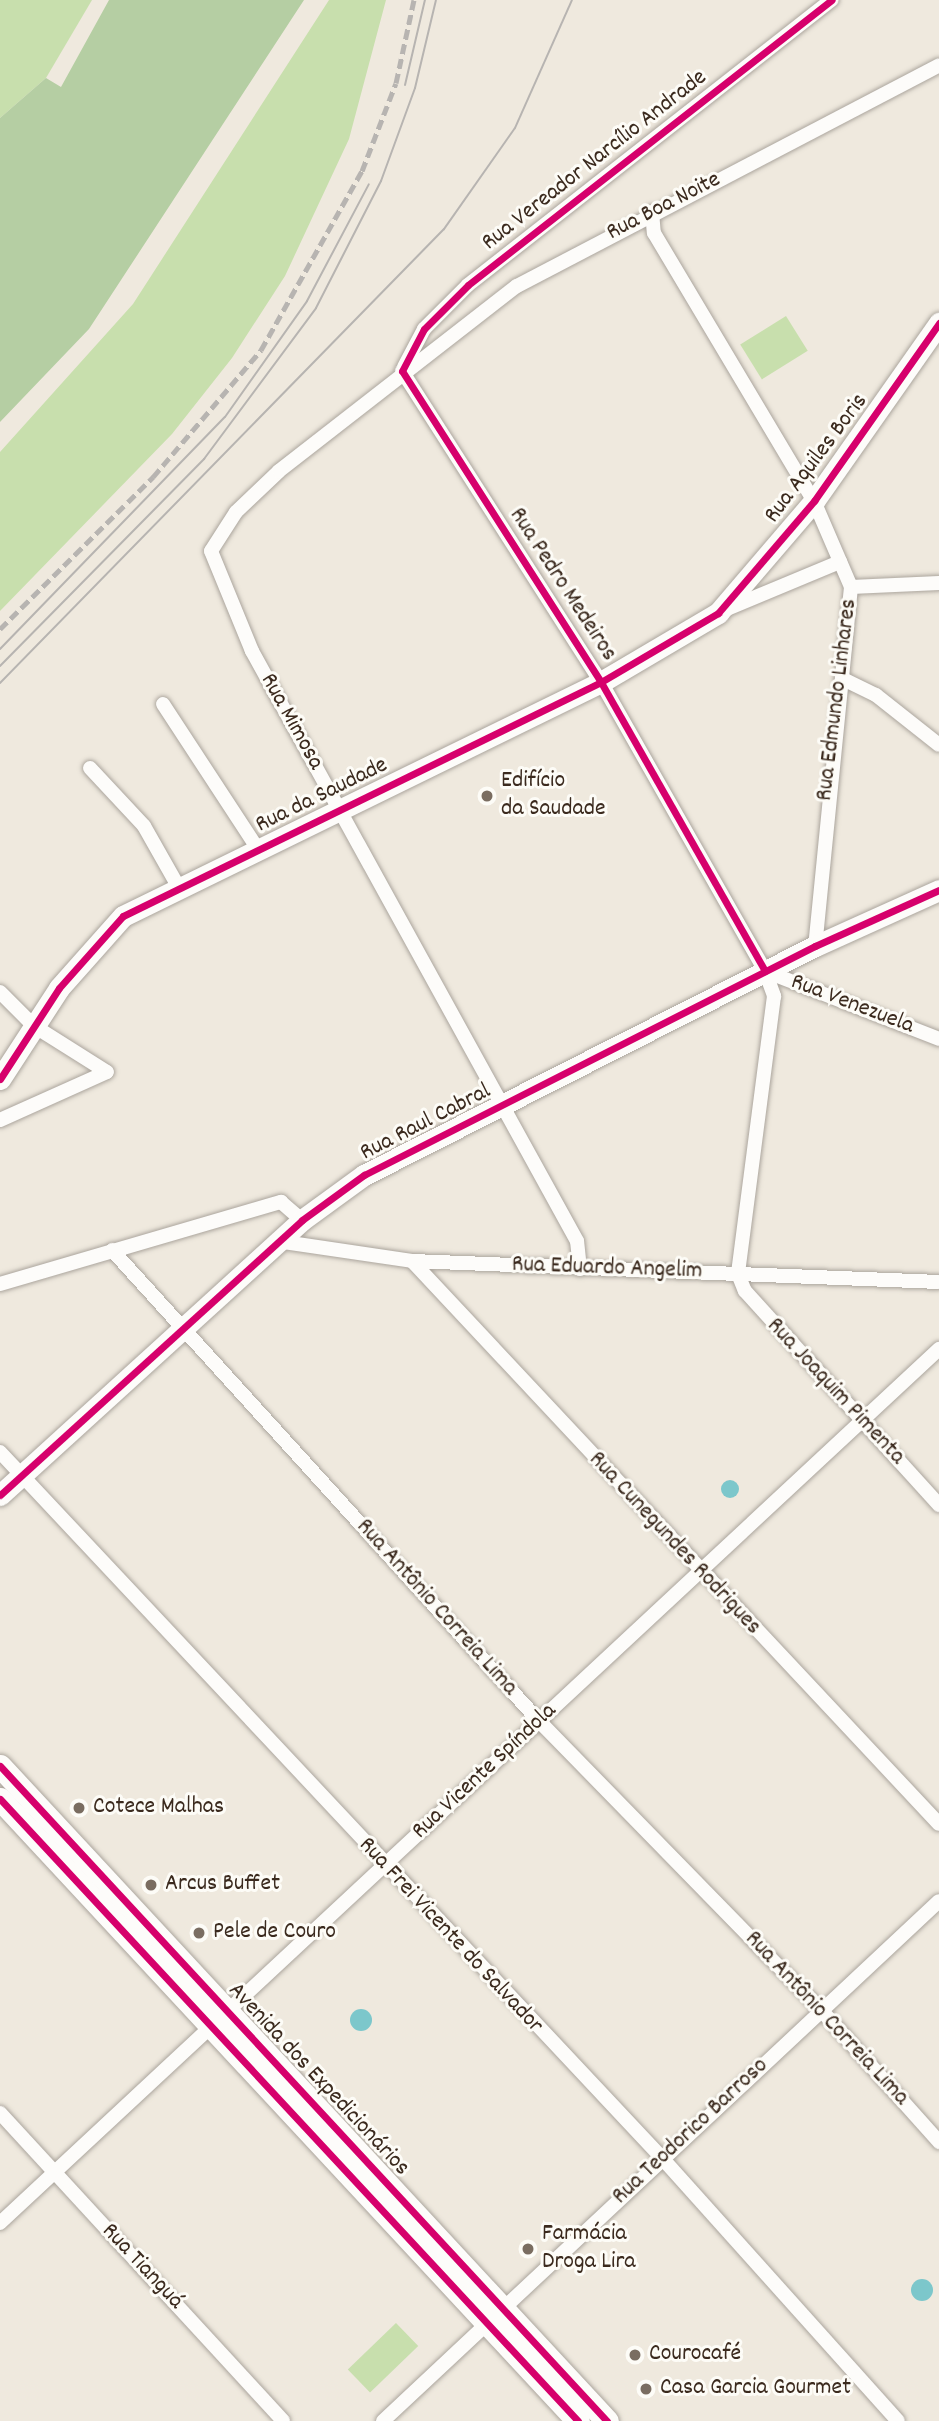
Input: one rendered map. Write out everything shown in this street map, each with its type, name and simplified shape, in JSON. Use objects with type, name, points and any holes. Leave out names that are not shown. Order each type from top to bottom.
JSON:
[{"type":"main road","name":"Rua Aquiles Boris","points":[[718,612],[814,501],[939,323]]},
{"type":"main road","name":"Rua da Saudade","points":[[0,1079],[34,1026],[89,950],[123,916],[178,886],[601,682],[718,612]]},
{"type":"main road","name":"Rua Raul Cabral","points":[[0,1495],[277,1241],[364,1175],[815,946],[939,890]]},
{"type":"main road","name":"Avenida dos Expedicionários","points":[[0,1766],[228,2010],[496,2316],[578,2421]]},
{"type":"main road","name":"Avenida dos Expedicionários","points":[[0,1798],[211,2027],[496,2316],[607,2421]]},
{"type":"street","name":"Rua Vereador Narcílio Andrade","points":[[402,371],[424,329],[468,285],[832,0]]},
{"type":"street","name":"Rua Boa Noite","points":[[402,371],[517,286],[652,212],[939,65]]},
{"type":"street","name":"Rua Edmundo Linhares","points":[[652,212],[654,233],[814,501],[851,587],[843,679],[813,916],[815,946]]},
{"type":"street","name":"Rua Pedro Medeiros","points":[[402,371],[601,682],[765,971]]},
{"type":"street","name":"Rua Mimosa","points":[[402,371],[236,512],[211,551],[251,651],[499,1107],[577,1241],[580,1269]]},
{"type":"street","name":"Rua da Saudade","points":[[718,612],[840,562]]},
{"type":"street","points":[[851,587],[939,583]]},
{"type":"street","points":[[843,679],[893,707],[939,745]]},
{"type":"street","points":[[163,704],[258,849]]},
{"type":"street","points":[[90,768],[144,826],[178,886]]},
{"type":"street","points":[[738,1274],[774,996],[765,971]]},
{"type":"street","name":"Rua Venezuela","points":[[765,971],[939,1039]]},
{"type":"street","points":[[0,992],[34,1026],[107,1072],[0,1121]]},
{"type":"street","points":[[0,1283],[281,1202],[302,1220]]},
{"type":"street","name":"Rua Eduardo Angelim","points":[[277,1241],[412,1261],[939,1282]]},
{"type":"street","name":"Rua Antônio Correia Lima","points":[[112,1250],[539,1721],[822,2011],[939,2142]]},
{"type":"street","name":"Rua Cunegundes Rodrigues","points":[[412,1261],[699,1573],[939,1824]]},
{"type":"street","name":"Rua Joaquim Pimenta","points":[[738,1274],[755,1306],[939,1505]]},
{"type":"street","name":"Rua Vicente Spíndola","points":[[0,2223],[939,1349]]},
{"type":"street","name":"Rua Frei Vicente do Salvador","points":[[0,1452],[383,1866],[662,2158],[898,2421]]},
{"type":"street","name":"Rua Teodorico Barroso","points":[[383,2421],[939,1901]]},
{"type":"street","name":"Rua Tianguá","points":[[0,2113],[284,2421]]},
{"type":"green space","points":[[0,0],[92,0],[46,78],[0,118]]},
{"type":"green space","points":[[109,0],[304,0],[89,329],[0,422],[0,118],[46,78],[61,87]]},
{"type":"green space","points":[[329,0],[386,0],[349,139],[285,276],[232,358],[172,434],[0,611],[0,452],[133,304]]},
{"type":"green space","points":[[786,316],[808,351],[762,379],[740,345]]},
{"type":"green space","points":[[396,2323],[418,2346],[370,2393],[348,2370]]},
{"type":"water","points":[[730,1480],[738,1485],[739,1489],[734,1497],[730,1498],[722,1493],[721,1489],[726,1481]]},
{"type":"water","points":[[361,2009],[369,2012],[372,2020],[369,2028],[361,2031],[353,2028],[350,2020],[353,2012]]},
{"type":"water","points":[[922,2279],[930,2282],[933,2290],[930,2298],[922,2301],[914,2298],[911,2290],[914,2282]]},
{"type":"tram line","points":[[405,85],[425,0]]},
{"type":"tram line","points":[[0,666],[204,459],[316,308],[381,181],[415,88],[436,0]]},
{"type":"tram line","points":[[0,683],[444,229],[515,128],[572,0]]},
{"type":"tram line","points":[[0,649],[225,417],[307,301],[369,184]]},
{"type":"railway","points":[[0,629],[153,477],[261,350],[362,171],[396,83],[414,0]]},
{"type":"cycle path","points":[[765,971],[601,682],[402,371],[424,329],[468,285],[832,0]]},
{"type":"cycle path","points":[[0,1079],[59,988],[123,916],[601,682],[718,613],[814,501],[939,323]]},
{"type":"cycle path","points":[[0,1495],[302,1220],[364,1175],[815,946],[939,890]]},
{"type":"cycle path","points":[[0,1766],[607,2421]]},
{"type":"cycle path","points":[[0,1799],[578,2421]]},
{"type":"place","name":"Edifício da Saudade","points":[[487,796]]},
{"type":"place","name":"Cotece Malhas","points":[[79,1808]]},
{"type":"place","name":"Arcus Buffet","points":[[151,1885]]},
{"type":"place","name":"Pele de Couro","points":[[199,1933]]},
{"type":"place","name":"Farmácia Droga Lira","points":[[528,2249]]},
{"type":"place","name":"Courocafé","points":[[635,2355]]},
{"type":"place","name":"Casa Garcia Gourmet","points":[[646,2389]]}]
